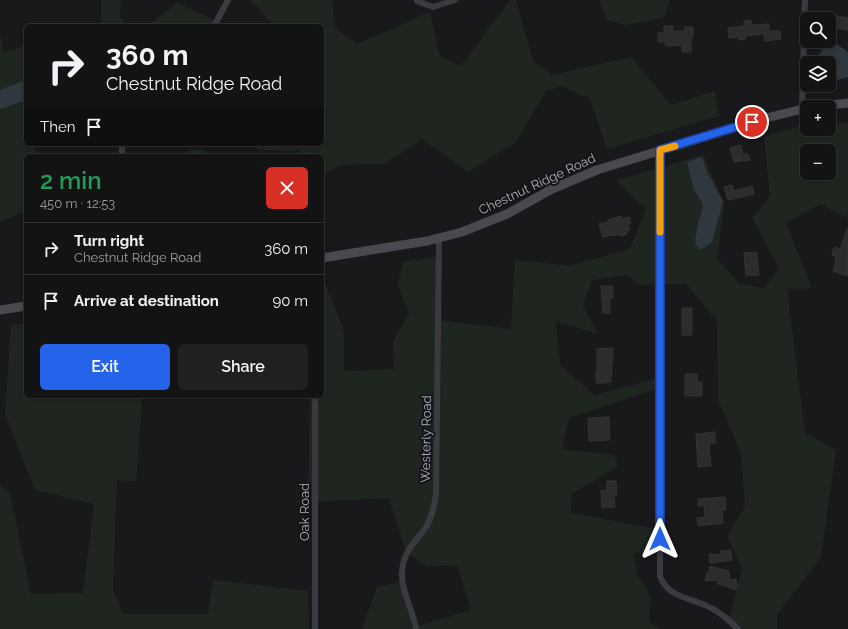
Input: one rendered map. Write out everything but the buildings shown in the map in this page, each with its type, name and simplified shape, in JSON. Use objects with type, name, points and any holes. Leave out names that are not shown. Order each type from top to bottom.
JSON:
[{"type":"main road","points":[[836,104],[848,103]]},
{"type":"main road","name":"Chestnut Ridge Road","points":[[324,258],[439,238],[462,232],[502,216],[558,186],[597,170],[766,118],[800,110]]},
{"type":"main road","points":[[0,310],[24,306]]},
{"type":"street","points":[[215,24],[228,0]]},
{"type":"street","points":[[417,1],[433,7],[455,0]]},
{"type":"street","points":[[805,0],[805,100]]},
{"type":"street","points":[[660,150],[660,576],[662,583],[670,592],[710,607],[721,614],[738,629]]},
{"type":"street","name":"Westerly Road","points":[[416,629],[411,606],[402,582],[402,573],[406,554],[410,546],[426,527],[434,507],[436,495],[439,238]]},
{"type":"street","name":"Oak Road","points":[[315,398],[315,629]]},
{"type":"shaded area","points":[[101,0],[121,0],[120,17],[127,24],[101,24]]},
{"type":"shaded area","points":[[251,0],[332,0],[335,28],[357,44],[430,12],[440,57],[461,66],[510,0],[516,0],[533,61],[552,75],[631,57],[671,105],[715,91],[719,116],[607,149],[590,99],[561,86],[546,91],[516,142],[468,172],[422,139],[384,164],[341,165],[324,174],[324,154],[303,154],[301,151],[259,150],[254,146],[324,146],[324,24],[272,24]]},
{"type":"shaded area","points":[[599,0],[670,0],[664,17],[626,25],[607,20]]},
{"type":"shaded area","points":[[177,3],[215,20],[212,24],[150,24]]},
{"type":"shaded area","points":[[0,32],[3,52],[24,47],[24,146],[33,146],[39,154],[24,154],[24,212],[0,222]]},
{"type":"shaded area","points":[[836,44],[847,51],[848,77],[836,79],[836,56],[818,56],[824,48],[836,48]]},
{"type":"shaded area","points":[[24,81],[24,101],[0,109],[0,90]]},
{"type":"shaded area","points":[[848,123],[848,218],[821,204],[786,223],[812,288],[787,289],[805,433],[836,450],[821,557],[777,615],[777,629],[733,629],[729,621],[742,568],[727,536],[745,507],[741,453],[718,399],[717,320],[686,284],[639,285],[627,275],[592,280],[583,305],[598,334],[556,321],[560,365],[594,395],[655,379],[656,389],[569,418],[562,449],[614,455],[618,466],[572,494],[571,513],[657,529],[657,548],[633,554],[638,576],[650,595],[649,622],[660,629],[362,629],[377,587],[401,582],[412,628],[471,610],[457,565],[428,567],[406,552],[389,498],[308,502],[310,398],[324,398],[324,280],[344,331],[344,371],[394,369],[393,341],[409,314],[398,285],[403,262],[436,257],[438,320],[511,329],[515,260],[569,266],[630,249],[646,209],[619,183],[618,180],[703,155],[724,203],[717,259],[739,283],[764,288],[779,268],[752,218],[770,197],[764,137],[800,126],[800,136],[836,136],[836,124]]},
{"type":"shaded area","points":[[189,149],[205,150],[208,154],[187,154]]},
{"type":"shaded area","points":[[702,157],[707,172],[723,201],[712,242],[701,250],[695,244],[697,228],[703,205],[693,187],[687,162]]},
{"type":"shaded area","points":[[24,323],[24,398],[140,398],[142,406],[136,481],[117,480],[113,589],[123,614],[208,614],[213,580],[308,591],[309,629],[0,629],[0,486],[10,493],[31,594],[83,593],[94,504],[35,490],[5,414],[11,325]]},
{"type":"slow traffic","points":[[660,232],[660,150],[675,146]]},
{"type":"route","points":[[660,539],[660,150],[752,122]]}]
